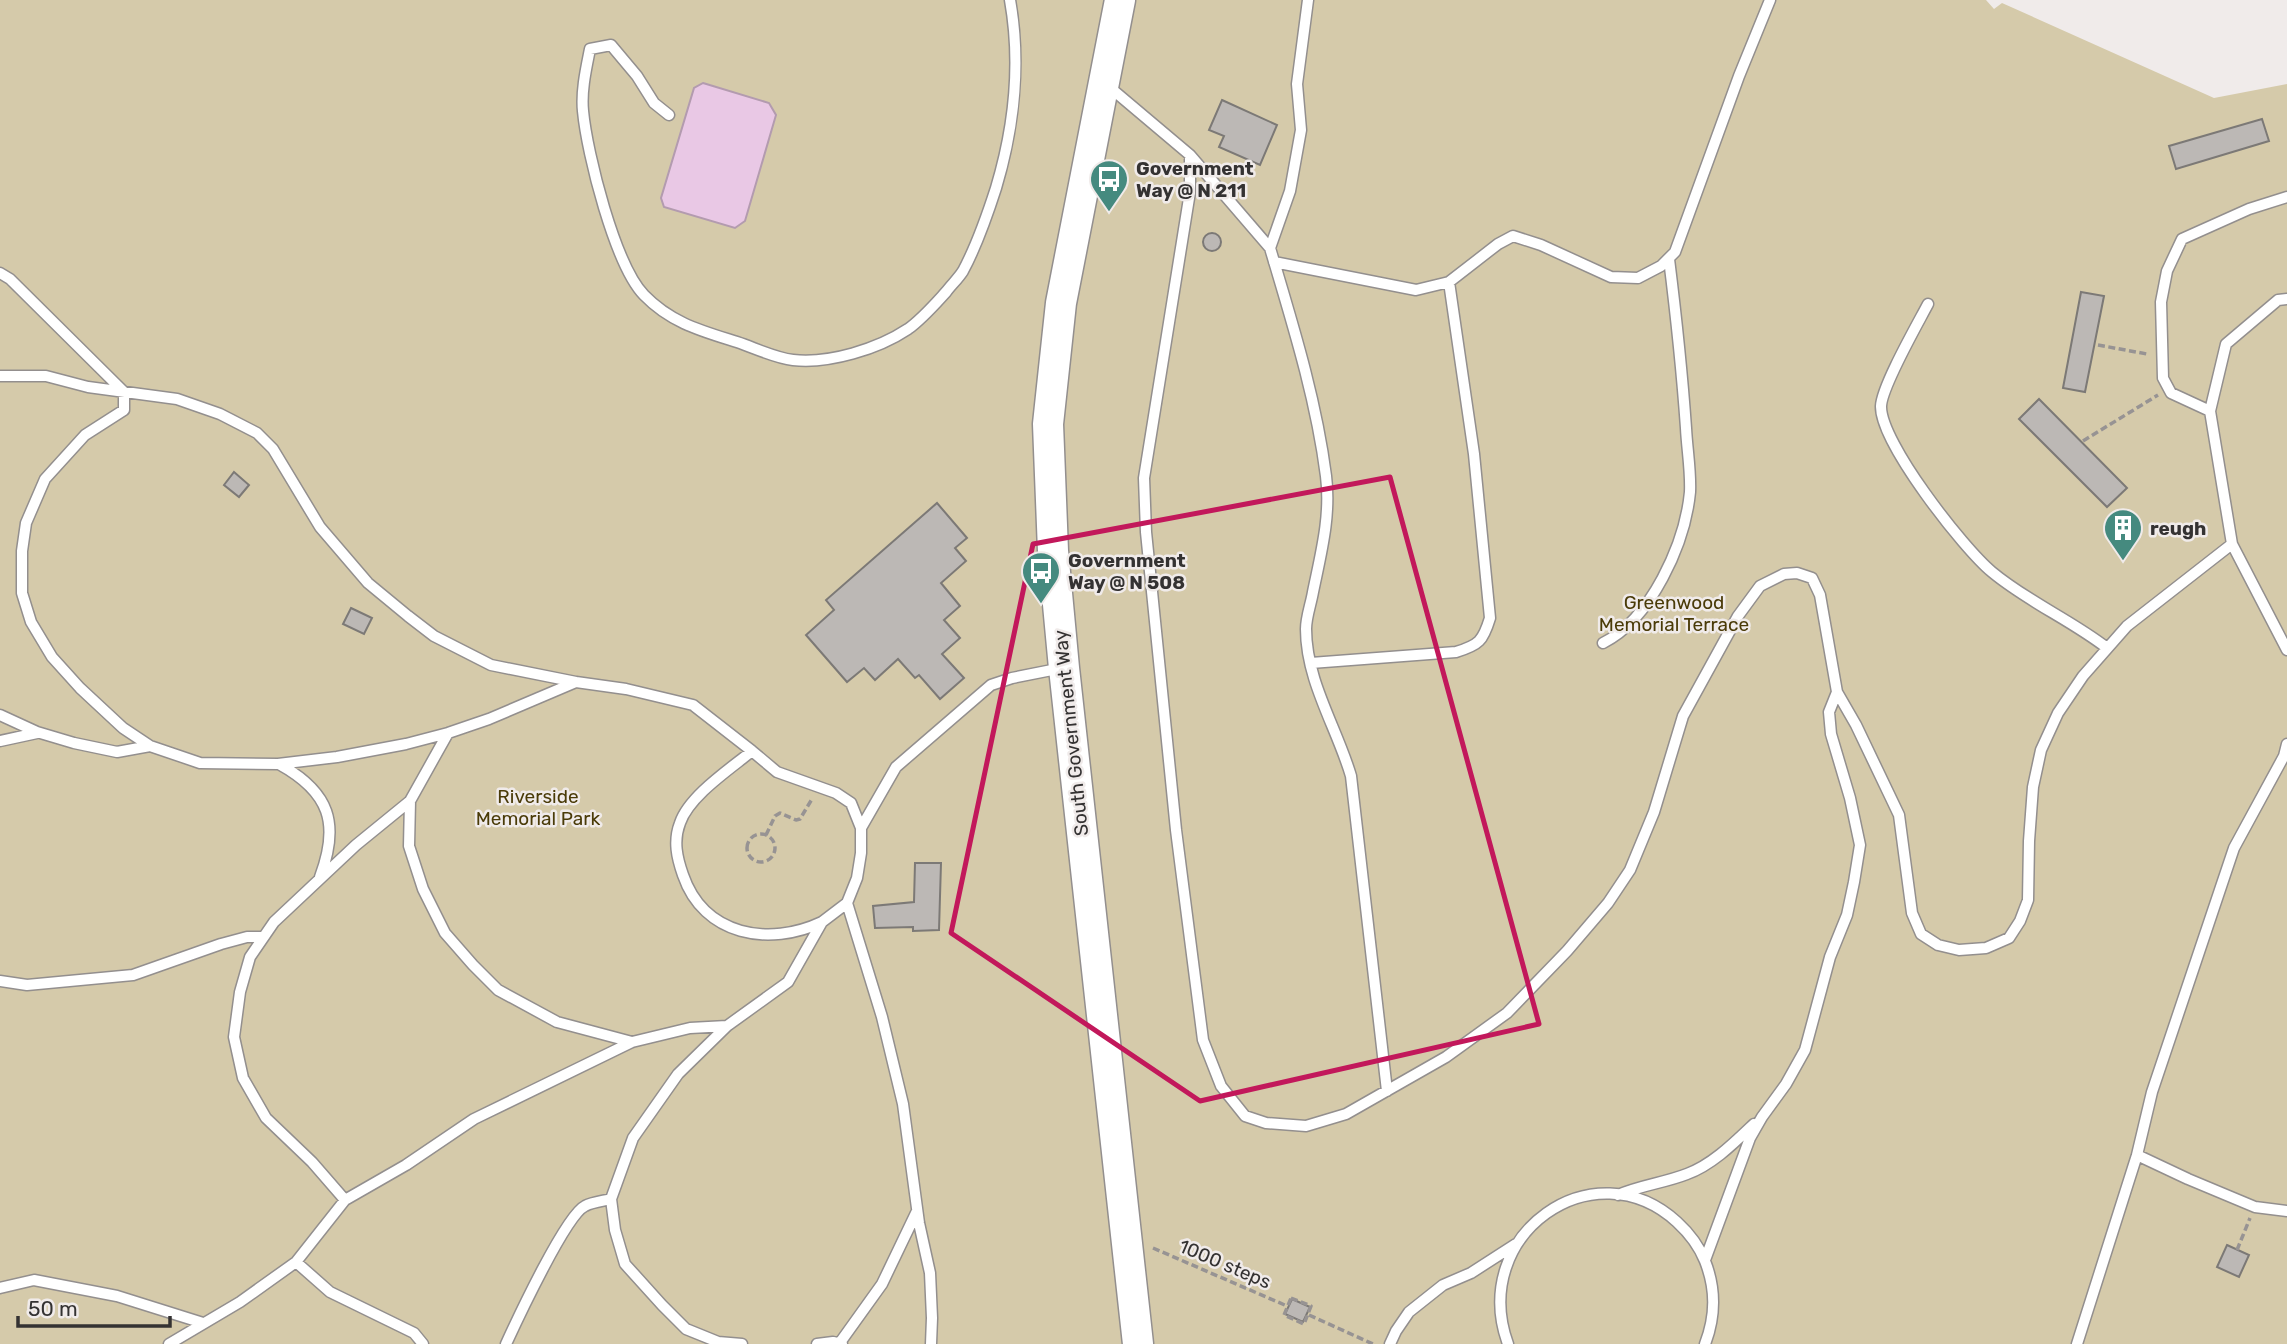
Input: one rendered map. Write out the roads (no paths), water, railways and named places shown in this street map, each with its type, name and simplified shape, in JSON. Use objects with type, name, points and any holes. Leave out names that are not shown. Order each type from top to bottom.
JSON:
[{"type":"main road","name":"South Government Way","points":[[1120,0],[1061,303],[1048,424],[1053,551],[1064,668],[1138,1344]]},
{"type":"lane","points":[[669,115],[654,103],[637,76],[611,45],[590,49],[583,110],[588,143],[619,255],[643,294],[673,320],[715,335],[791,360],[835,359],[869,347],[908,328],[962,273],[986,220],[1007,150],[1015,77],[1014,25],[1010,0]]},
{"type":"lane","points":[[1270,248],[1290,191],[1301,130],[1297,84],[1308,0]]},
{"type":"lane","points":[[1274,262],[1416,290],[1449,282],[1498,244],[1513,236],[1541,245],[1611,277],[1638,278],[1661,266],[1675,253],[1739,76],[1770,0]]},
{"type":"lane","points":[[1104,82],[1190,155],[1270,248],[1274,262],[1307,380],[1326,477],[1328,522],[1306,628],[1311,663],[1321,699],[1342,745],[1351,776],[1387,1091]]},
{"type":"lane","points":[[1190,155],[1190,192],[1144,478],[1147,545],[1176,830],[1203,1040],[1221,1086],[1245,1116],[1266,1123],[1306,1126],[1346,1114],[1446,1056],[1507,1013],[1567,951],[1608,903],[1630,870],[1654,813],[1683,716],[1738,616],[1759,586],[1784,574],[1797,573],[1812,578],[1820,595],[1837,692],[1856,725],[1899,815],[1912,913],[1921,933],[1938,945],[1959,950],[1986,948],[2009,938],[2020,921],[2028,900],[2033,787],[2042,750],[2058,713],[2083,676],[2127,626],[2232,544]]},
{"type":"lane","points":[[2210,411],[2171,393],[2163,378],[2161,302],[2166,271],[2182,239],[2249,209],[2287,197]]},
{"type":"lane","points":[[1603,643],[1619,635],[1639,615],[1657,590],[1672,556],[1690,491],[1682,358],[1669,259]]},
{"type":"lane","points":[[0,273],[10,279],[124,392],[124,410],[85,435],[45,479],[26,523],[22,551],[22,593],[31,622],[52,657],[80,688],[123,728],[150,746],[200,763],[278,764],[337,757],[448,733],[489,719],[576,682]]},
{"type":"lane","points":[[1311,663],[1456,652],[1476,646],[1486,633],[1490,618],[1474,454],[1449,282]]},
{"type":"lane","points":[[2287,299],[2278,300],[2227,344],[2210,411],[2232,544],[2287,650]]},
{"type":"lane","points":[[1928,304],[1881,406],[1892,444],[1952,528],[1990,570],[2023,596],[2107,648]]},
{"type":"lane","points":[[0,376],[46,376],[88,387],[177,399],[220,414],[257,433],[273,449],[320,527],[368,583],[435,636],[491,665],[626,689],[693,705],[752,751],[777,772],[836,793],[850,803],[861,828],[857,878],[847,903],[822,922],[804,931],[777,936],[751,934],[724,925],[702,908],[687,885],[676,853],[680,823],[691,803],[752,751]]},
{"type":"lane","points":[[861,828],[897,767],[991,685],[1064,668]]},
{"type":"lane","points":[[1705,1261],[1750,1138],[1805,1050],[1830,957],[1847,915],[1860,845],[1850,798],[1831,734],[1829,712],[1837,692]]},
{"type":"lane","points":[[0,715],[37,732],[117,752],[150,746]]},
{"type":"lane","points":[[0,741],[37,732]]},
{"type":"lane","points":[[345,1200],[312,1162],[266,1118],[243,1078],[234,1037],[240,992],[250,957],[274,922],[410,801],[448,733]]},
{"type":"lane","points":[[2077,1344],[2137,1155],[2152,1092],[2234,848],[2286,756],[2287,744]]},
{"type":"lane","points":[[278,764],[296,774],[314,790],[327,812],[331,833],[329,854],[319,880]]},
{"type":"lane","points":[[410,801],[409,846],[423,889],[445,933],[473,965],[498,990],[557,1022],[632,1042]]},
{"type":"lane","points":[[847,903],[882,1017],[903,1104],[917,1211],[930,1273],[931,1344]]},
{"type":"lane","points":[[742,1344],[718,1342],[686,1329],[662,1305],[625,1264],[615,1230],[611,1199],[633,1138],[678,1074],[727,1026],[789,982],[822,922]]},
{"type":"lane","points":[[0,981],[27,985],[133,975],[221,944],[247,937],[263,937]]},
{"type":"lane","points":[[169,1344],[240,1302],[296,1262],[345,1200],[406,1165],[474,1119],[632,1042],[690,1028],[727,1026]]},
{"type":"lane","points":[[1617,1195],[1642,1185],[1688,1174],[1727,1150],[1762,1117]]},
{"type":"lane","points":[[2137,1155],[2188,1180],[2255,1207],[2287,1211]]},
{"type":"lane","points":[[1508,1344],[1500,1311],[1500,1292],[1503,1272],[1516,1244],[1533,1223],[1565,1203],[1583,1197],[1617,1195],[1647,1202],[1669,1214],[1688,1232],[1711,1277],[1714,1302],[1711,1329],[1705,1344]]},
{"type":"lane","points":[[506,1344],[528,1296],[570,1224],[583,1207],[611,1199]]},
{"type":"lane","points":[[817,1344],[840,1344],[882,1284],[917,1211]]},
{"type":"lane","points":[[1390,1344],[1409,1312],[1443,1285],[1471,1273],[1516,1244]]},
{"type":"lane","points":[[296,1262],[330,1292],[414,1333],[423,1344]]},
{"type":"lane","points":[[0,1288],[34,1280],[117,1296],[203,1323]]},
{"type":"lane","points":[[1711,1329],[1714,1344]]},
{"type":"place","name":"Government Way @ N 211","points":[[1109,213]]},
{"type":"place","name":"reugh","points":[[2123,562]]},
{"type":"place","name":"Government Way @ N 508","points":[[1041,605]]},
{"type":"park label","name":"Greenwood Memorial Terrace","points":[[1674,613]]},
{"type":"park label","name":"Riverside Memorial Park","points":[[538,807]]}]
